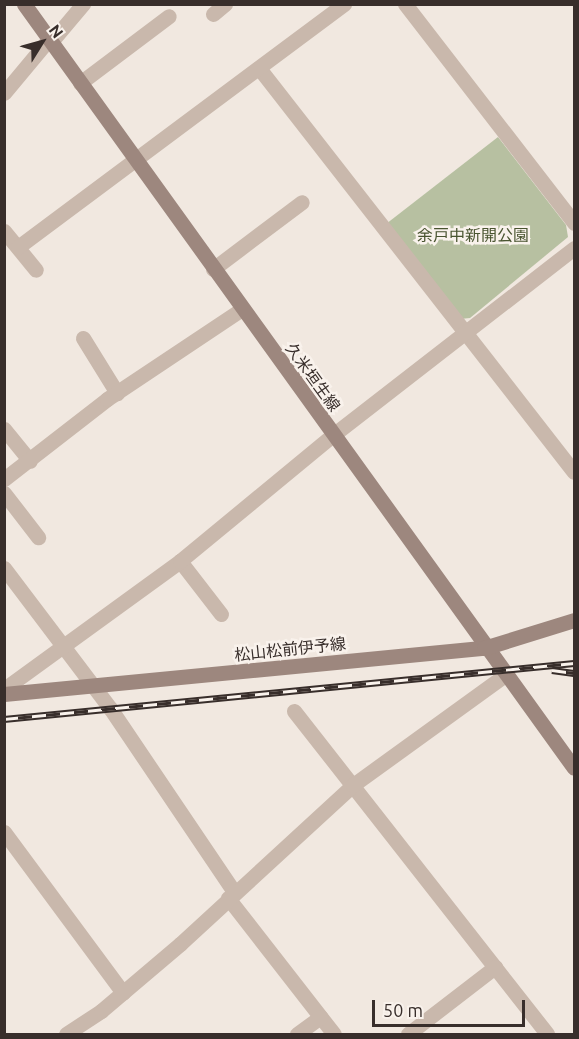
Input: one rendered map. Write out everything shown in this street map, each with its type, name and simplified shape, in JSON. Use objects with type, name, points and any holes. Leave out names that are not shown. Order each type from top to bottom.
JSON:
[{"type":"main road","name":"久米垣生線","points":[[24,4],[484,648],[574,768]]},
{"type":"main road","name":"松山松前伊予線","points":[[4,694],[484,648],[574,620]]},
{"type":"street","points":[[4,93],[83,4]]},
{"type":"street","points":[[18,248],[344,4]]},
{"type":"street","points":[[405,4],[574,223]]},
{"type":"street","points":[[80,83],[169,16]]},
{"type":"street","points":[[259,68],[463,333],[574,471]]},
{"type":"street","points":[[213,268],[302,202]]},
{"type":"street","points":[[4,231],[36,270]]},
{"type":"street","points":[[4,689],[180,561],[333,435],[574,248]]},
{"type":"street","points":[[4,479],[117,393],[242,309]]},
{"type":"street","points":[[83,338],[117,393]]},
{"type":"street","points":[[4,429],[30,461]]},
{"type":"street","points":[[4,493],[38,537]]},
{"type":"street","points":[[180,561],[221,614]]},
{"type":"street","points":[[4,568],[94,687],[231,895],[334,1035]]},
{"type":"street","points":[[66,1035],[123,993],[353,785],[505,675]]},
{"type":"street","points":[[294,711],[547,1035]]},
{"type":"street","points":[[4,832],[123,993]]},
{"type":"street","points":[[408,1035],[495,967]]},
{"type":"street","points":[[297,1035],[320,1017]]},
{"type":"green space","name":"余戸中新開公園","points":[[498,137],[566,225],[568,237],[470,318],[460,319],[386,224]]},
{"type":"railway","points":[[4,719],[574,663]]},
{"type":"railway","points":[[552,670],[574,673]]}]
